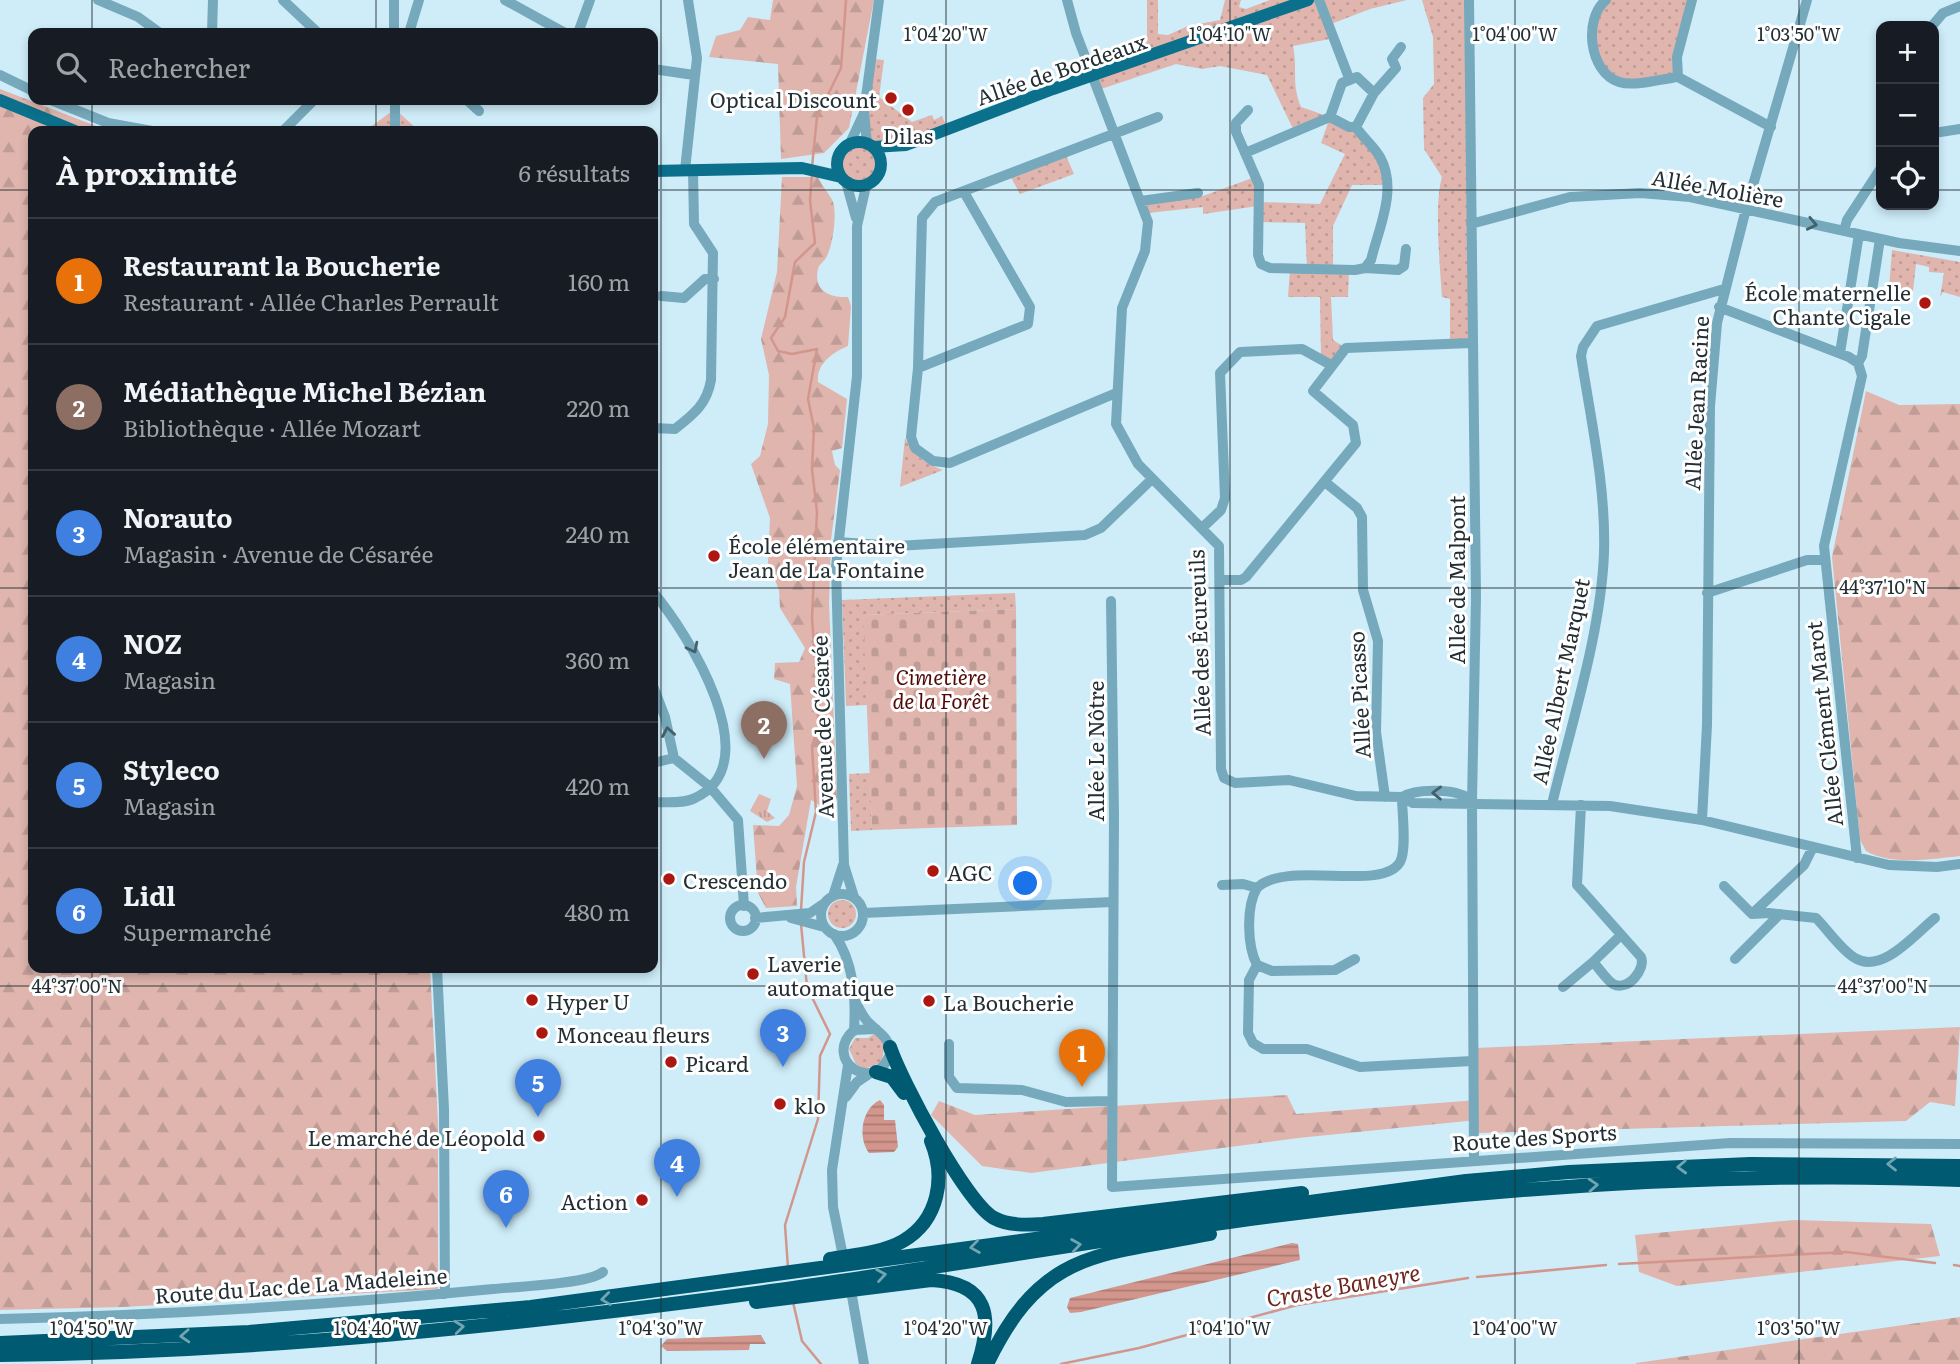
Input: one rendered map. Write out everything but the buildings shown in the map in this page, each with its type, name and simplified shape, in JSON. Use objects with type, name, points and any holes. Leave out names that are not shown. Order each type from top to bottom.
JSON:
[{"type":"highway","points":[[890,1047],[968,1191],[985,1212],[1005,1222],[1042,1224],[1200,1203],[1569,1172],[1750,1164],[1960,1166]]},
{"type":"highway","points":[[0,1355],[193,1348],[365,1337],[615,1311],[642,1312],[780,1283],[803,1268],[880,1250],[902,1241],[922,1226],[935,1203],[939,1177],[932,1143],[898,1083],[873,1073]]},
{"type":"highway","points":[[816,1290],[1229,1222],[1406,1200],[1559,1187],[1754,1177],[1960,1180]]},
{"type":"highway","points":[[803,1268],[1466,1181]]},
{"type":"highway","points":[[987,1364],[1014,1318],[1039,1286],[1063,1269],[1098,1255],[1254,1226],[1559,1187]]},
{"type":"highway","points":[[0,1343],[323,1327],[674,1290],[703,1280],[780,1283],[816,1290],[931,1280],[953,1282],[981,1301],[987,1317],[987,1335],[978,1364]]},
{"type":"main road","name":"Allée de Bordeaux","points":[[870,145],[906,145],[1308,0]]},
{"type":"main road","points":[[0,100],[63,126]]},
{"type":"main road","points":[[658,171],[820,166],[839,155],[849,145],[870,145],[880,157],[881,171],[866,186],[843,180],[820,166]]},
{"type":"main road","name":"Allée de Bordeaux","points":[[881,171],[906,145]]},
{"type":"main road","points":[[839,155],[837,166],[843,180]]},
{"type":"street","points":[[98,0],[138,17],[153,28]]},
{"type":"street","points":[[212,28],[213,0]]},
{"type":"street","points":[[283,0],[313,28]]},
{"type":"street","points":[[394,0],[394,28]]},
{"type":"street","points":[[411,28],[419,0]]},
{"type":"street","points":[[505,0],[556,28]]},
{"type":"street","points":[[580,28],[590,0]]},
{"type":"street","points":[[658,428],[675,429],[708,398],[713,253],[694,224],[689,170],[697,58],[688,0]]},
{"type":"street","points":[[849,145],[864,112],[879,0]]},
{"type":"street","name":"Allée des Écureuils","points":[[1068,0],[1068,9],[1148,222],[1147,239],[1124,300],[1116,393],[1117,429],[1128,450],[1152,480],[1218,544],[1221,769],[1224,778],[1235,783],[1289,780],[1356,796],[1402,797],[1413,803],[1467,804],[1472,801],[1610,806],[1702,820],[1889,865],[1937,867],[1960,864]]},
{"type":"street","points":[[1320,0],[1349,78]]},
{"type":"street","name":"Allée de Malpont","points":[[1469,0],[1476,597],[1472,801],[1474,1160]]},
{"type":"street","points":[[1606,0],[1598,9],[1592,27],[1596,57],[1605,75],[1621,83],[1678,77],[1771,127]]},
{"type":"street","points":[[1678,77],[1677,57],[1692,0]]},
{"type":"street","name":"Allée Jean Racine","points":[[1702,820],[1707,725],[1711,383],[1719,307],[1807,0]]},
{"type":"street","points":[[1936,21],[1943,13],[1960,6]]},
{"type":"street","points":[[1356,127],[1374,93],[1396,68],[1392,59],[1401,47]]},
{"type":"street","points":[[658,70],[694,75]]},
{"type":"street","points":[[0,75],[28,89]]},
{"type":"street","points":[[1245,153],[1330,117],[1342,83],[1349,78],[1357,77],[1374,93]]},
{"type":"street","points":[[63,105],[108,123],[124,126]]},
{"type":"street","points":[[288,126],[309,105]]},
{"type":"street","points":[[395,105],[395,126]]},
{"type":"street","points":[[472,105],[479,111]]},
{"type":"street","points":[[1248,110],[1236,122],[1245,153],[1259,185],[1258,255],[1261,264],[1270,268],[1398,270],[1404,266],[1406,249]]},
{"type":"street","points":[[864,112],[870,145]]},
{"type":"street","points":[[1116,393],[943,465],[933,461],[911,443],[918,368],[922,218],[935,202],[1158,117]]},
{"type":"street","points":[[1330,117],[1349,127],[1356,127],[1379,154],[1387,172],[1388,185],[1371,260],[1365,268]]},
{"type":"street","points":[[1939,132],[1960,129]]},
{"type":"street","points":[[1844,230],[1847,220],[1876,176]]},
{"type":"street","points":[[843,180],[858,226]]},
{"type":"street","points":[[858,226],[866,186]]},
{"type":"street","points":[[918,368],[1028,324],[1030,307],[964,192]]},
{"type":"street","name":"Allée Molière","points":[[1471,224],[1588,195],[1640,192],[1690,197],[1932,250],[1960,251]]},
{"type":"street","points":[[1141,201],[1198,193]]},
{"type":"street","name":"Avenue de Césarée","points":[[854,897],[844,865],[836,588],[838,542],[857,376],[858,226]]},
{"type":"street","points":[[1840,353],[1859,234]]},
{"type":"street","name":"Allée Clément Marot","points":[[1857,858],[1824,546],[1862,376],[1858,363],[1862,356],[1880,239]]},
{"type":"street","points":[[661,296],[684,298],[705,279],[714,279]]},
{"type":"street","name":"Allée Albert Marquet","points":[[1552,804],[1598,609],[1604,553],[1602,489],[1581,356],[1583,346],[1597,326],[1724,289]]},
{"type":"street","points":[[1719,307],[1840,353],[1858,363]]},
{"type":"street","points":[[1220,580],[1241,580],[1246,577],[1356,443],[1353,425],[1313,391],[1346,348],[1471,343]]},
{"type":"street","points":[[1202,528],[1221,510],[1225,498],[1220,373],[1240,352],[1302,349],[1331,365]]},
{"type":"street","points":[[838,542],[896,546],[1085,535],[1101,528],[1152,480]]},
{"type":"street","name":"Allée Picasso","points":[[1325,482],[1357,508],[1362,517],[1363,590],[1378,641],[1376,732],[1385,797]]},
{"type":"street","points":[[1707,593],[1807,560],[1825,560]]},
{"type":"street","points":[[658,599],[687,637],[717,704],[726,759],[722,774],[693,800],[658,802]]},
{"type":"street","name":"Allée Le Nôtre","points":[[1111,601],[1112,1186]]},
{"type":"street","points":[[658,699],[674,758],[709,787],[735,815],[740,825],[744,906]]},
{"type":"street","points":[[658,763],[674,758]]},
{"type":"street","points":[[1402,797],[1402,853],[1400,863],[1393,869],[1360,875],[1278,876],[1257,888],[1251,909],[1252,951],[1257,965],[1249,980],[1248,1033],[1257,1046],[1307,1049],[1360,1067],[1472,1061]]},
{"type":"street","points":[[1581,805],[1577,885],[1641,957],[1642,969],[1626,984],[1619,985],[1613,984],[1593,962]]},
{"type":"street","points":[[1752,914],[1804,865],[1812,847]]},
{"type":"street","name":"Avenue de Césarée","points":[[833,896],[844,865]]},
{"type":"street","points":[[1222,885],[1243,884],[1257,888]]},
{"type":"street","points":[[1724,886],[1752,914],[1816,918],[1855,958],[1867,962],[1888,957],[1935,918]]},
{"type":"street","points":[[811,917],[833,896],[842,893],[854,897],[863,913],[861,924],[853,933],[847,957]]},
{"type":"street","points":[[863,913],[1113,902]]},
{"type":"street","points":[[824,904],[820,915],[824,927]]},
{"type":"street","points":[[744,906],[750,908],[755,918],[748,930],[740,931],[733,927],[730,919],[732,911],[744,906]]},
{"type":"street","points":[[1735,959],[1780,914]]},
{"type":"street","points":[[755,918],[811,917],[834,934],[847,957],[855,1001],[854,1031]]},
{"type":"street","points":[[834,934],[853,933]]},
{"type":"street","points":[[1563,987],[1621,934]]},
{"type":"street","points":[[1257,965],[1272,971],[1335,970],[1355,959]]},
{"type":"street","points":[[437,973],[445,1120],[445,1294]]},
{"type":"street","points":[[842,1104],[857,1082],[887,1061],[890,1047],[863,1015],[855,1001]]},
{"type":"street","points":[[864,1364],[857,1313],[840,1244],[832,1170],[848,1065],[843,1050],[845,1042],[854,1031],[862,1028],[877,1029]]},
{"type":"street","points":[[949,1044],[948,1077],[957,1088],[1022,1090],[1066,1102],[1111,1101]]},
{"type":"street","points":[[848,1065],[861,1073],[873,1073]]},
{"type":"street","name":"Route des Sports","points":[[1112,1186],[1730,1143],[1960,1144]]},
{"type":"street","name":"Route du Lac de La Madeleine","points":[[0,1319],[221,1311],[445,1294],[577,1280],[603,1272]]},
{"type":"green space","points":[[773,0],[874,0],[849,128],[824,153],[781,159],[778,64],[709,57],[716,36],[740,30],[748,17],[770,20]]},
{"type":"green space","points":[[1147,0],[1158,0],[1158,34],[1168,35],[1188,26],[1220,20],[1225,0],[1241,0],[1239,7],[1246,9],[1270,0],[1407,0],[1370,9],[1331,24],[1335,38],[1293,46],[1296,90],[1301,107],[1329,117],[1295,133],[1267,75],[1220,66],[1202,69],[1176,64],[1098,90],[1092,76],[1117,68],[1115,48],[1137,47],[1147,42]]},
{"type":"green space","points":[[1422,0],[1469,0],[1471,343],[1450,344],[1450,299],[1442,297],[1438,219],[1442,177],[1424,149],[1423,98],[1434,84],[1433,37]]},
{"type":"green space","points":[[1606,0],[1692,0],[1678,77],[1621,84],[1596,57],[1594,17]]},
{"type":"green space","points":[[874,59],[884,60],[879,97],[912,122],[932,115],[934,120],[942,116],[946,125],[889,144],[877,144],[870,138],[868,113]]},
{"type":"green space","points":[[0,89],[28,100],[28,105],[42,105],[96,126],[28,126],[28,973],[430,973],[438,1122],[438,1289],[123,1307],[0,1310]]},
{"type":"green space","points":[[395,109],[414,126],[372,126]]},
{"type":"green space","points":[[1330,118],[1370,144],[1381,160],[1388,185],[1352,185],[1333,226],[1333,270],[1349,270],[1348,297],[1331,297],[1333,340],[1346,348],[1331,365],[1321,359],[1320,297],[1288,297],[1290,269],[1307,269],[1305,223],[1258,222],[1258,206],[1203,214],[1203,207],[1148,213],[1146,203],[1203,196],[1255,177],[1259,202],[1320,204],[1345,154],[1321,143]]},
{"type":"green space","points":[[859,147],[872,152],[877,165],[872,178],[859,183],[846,178],[841,165],[846,152]]},
{"type":"green space","points":[[1065,153],[1074,174],[1020,194],[1009,174]]},
{"type":"green space","points":[[782,177],[818,177],[832,199],[835,212],[834,231],[827,256],[818,269],[818,283],[824,292],[848,297],[851,306],[848,346],[823,364],[818,376],[818,382],[847,399],[842,448],[832,451],[835,465],[840,470],[831,540],[829,603],[837,797],[833,813],[811,800],[796,887],[797,906],[766,908],[758,893],[753,825],[779,826],[789,815],[797,786],[790,684],[774,679],[775,663],[799,662],[805,648],[780,608],[779,590],[768,563],[770,518],[751,464],[760,456],[768,424],[769,375],[761,339],[777,272]]},
{"type":"green space","points":[[1892,250],[1960,262],[1960,297],[1943,292],[1940,297],[1944,273],[1929,272],[1929,267],[1916,264],[1913,291],[1889,288]]},
{"type":"green space","points":[[1866,391],[1899,405],[1960,404],[1960,856],[1888,859],[1866,851],[1860,840],[1832,557]]},
{"type":"green space","points":[[905,438],[921,458],[943,470],[900,487]]},
{"type":"green space","points":[[1015,593],[1016,609],[864,615],[867,705],[846,706],[842,600]]},
{"type":"green space","name":"Cimetière de la Forêt","points":[[1016,609],[1017,825],[872,830],[863,615]]},
{"type":"green space","points":[[870,773],[872,830],[851,831],[849,774]]},
{"type":"green space","points":[[759,794],[771,799],[767,811],[775,818],[767,822],[750,811]]},
{"type":"green space","points":[[842,900],[852,904],[856,914],[852,924],[842,928],[832,924],[828,914],[832,904]]},
{"type":"green space","points":[[1960,1027],[1955,1106],[1930,1102],[1906,1121],[1479,1133],[1477,1120],[1298,1138],[1031,1173],[982,1166],[931,1115],[939,1101],[975,1115],[1287,1095],[1296,1114],[1477,1100],[1476,1048]]},
{"type":"green space","points":[[874,1034],[885,1042],[882,1062],[865,1069],[856,1064],[849,1049],[855,1038],[868,1038]]},
{"type":"green space","points":[[1794,1220],[1931,1224],[1940,1256],[1677,1286],[1639,1272],[1635,1235]]},
{"type":"green space","points":[[1960,1317],[1960,1364],[1636,1364],[1636,1363]]},
{"type":"shaded area","points":[[880,1100],[884,1105],[884,1120],[895,1120],[898,1147],[894,1152],[869,1153],[863,1139],[863,1124],[869,1109]]},
{"type":"shaded area","points":[[1292,1243],[1298,1244],[1300,1260],[1081,1312],[1070,1313],[1067,1307],[1070,1298]]},
{"type":"shaded area","points":[[761,1335],[766,1344],[750,1344],[749,1350],[667,1351],[661,1346],[667,1339]]},
{"type":"waterway","points":[[812,167],[817,117],[841,68],[846,0]]},
{"type":"waterway","points":[[801,910],[804,862],[816,812],[812,746],[818,728],[818,700],[812,618],[817,512],[812,469],[814,428],[808,399],[817,349],[792,354],[778,351],[771,338],[785,317],[795,262],[815,243],[810,200],[812,174]]},
{"type":"waterway","points":[[788,1268],[785,1225],[818,1119],[820,1056],[830,1034],[807,987],[801,924]]},
{"type":"waterway","name":"Craste Baneyre","points":[[1619,1264],[1846,1252],[1935,1263]]},
{"type":"waterway","name":"Craste Baneyre","points":[[1477,1277],[1606,1265]]},
{"type":"waterway","name":"Craste Baneyre","points":[[1954,1265],[1960,1266]]},
{"type":"waterway","name":"Craste Baneyre","points":[[1061,1364],[1139,1348],[1297,1305],[1468,1278]]},
{"type":"waterway","points":[[793,1302],[802,1341],[821,1364]]},
{"type":"place","name":"Optical Discount","points":[[891,98]]},
{"type":"place","name":"Dilas","points":[[908,110]]},
{"type":"place","name":"École maternelle Chante Cigale","points":[[1925,303]]},
{"type":"place","name":"École élémentaire Jean de La Fontaine","points":[[714,556]]},
{"type":"place","name":"Médiathèque Michel Bézian","points":[[764,759]]},
{"type":"place","name":"AGC","points":[[933,871]]},
{"type":"place","name":"Crescendo","points":[[669,879]]},
{"type":"place","name":"Laverie automatique","points":[[753,974]]},
{"type":"place","name":"Hyper U","points":[[532,1000]]},
{"type":"place","name":"La Boucherie","points":[[929,1001]]},
{"type":"place","name":"Monceau fleurs","points":[[542,1033]]},
{"type":"place","name":"Picard","points":[[671,1062]]},
{"type":"place","name":"Norauto","points":[[783,1067]]},
{"type":"place","name":"Restaurant la Boucherie","points":[[1082,1087]]},
{"type":"place","name":"klo","points":[[780,1104]]},
{"type":"place","name":"Styleco","points":[[538,1117]]},
{"type":"place","name":"Le marché de Léopold","points":[[539,1136]]},
{"type":"place","name":"NOZ","points":[[677,1197]]},
{"type":"place","name":"Action","points":[[642,1200]]},
{"type":"place","name":"Lidl","points":[[506,1228]]}]
